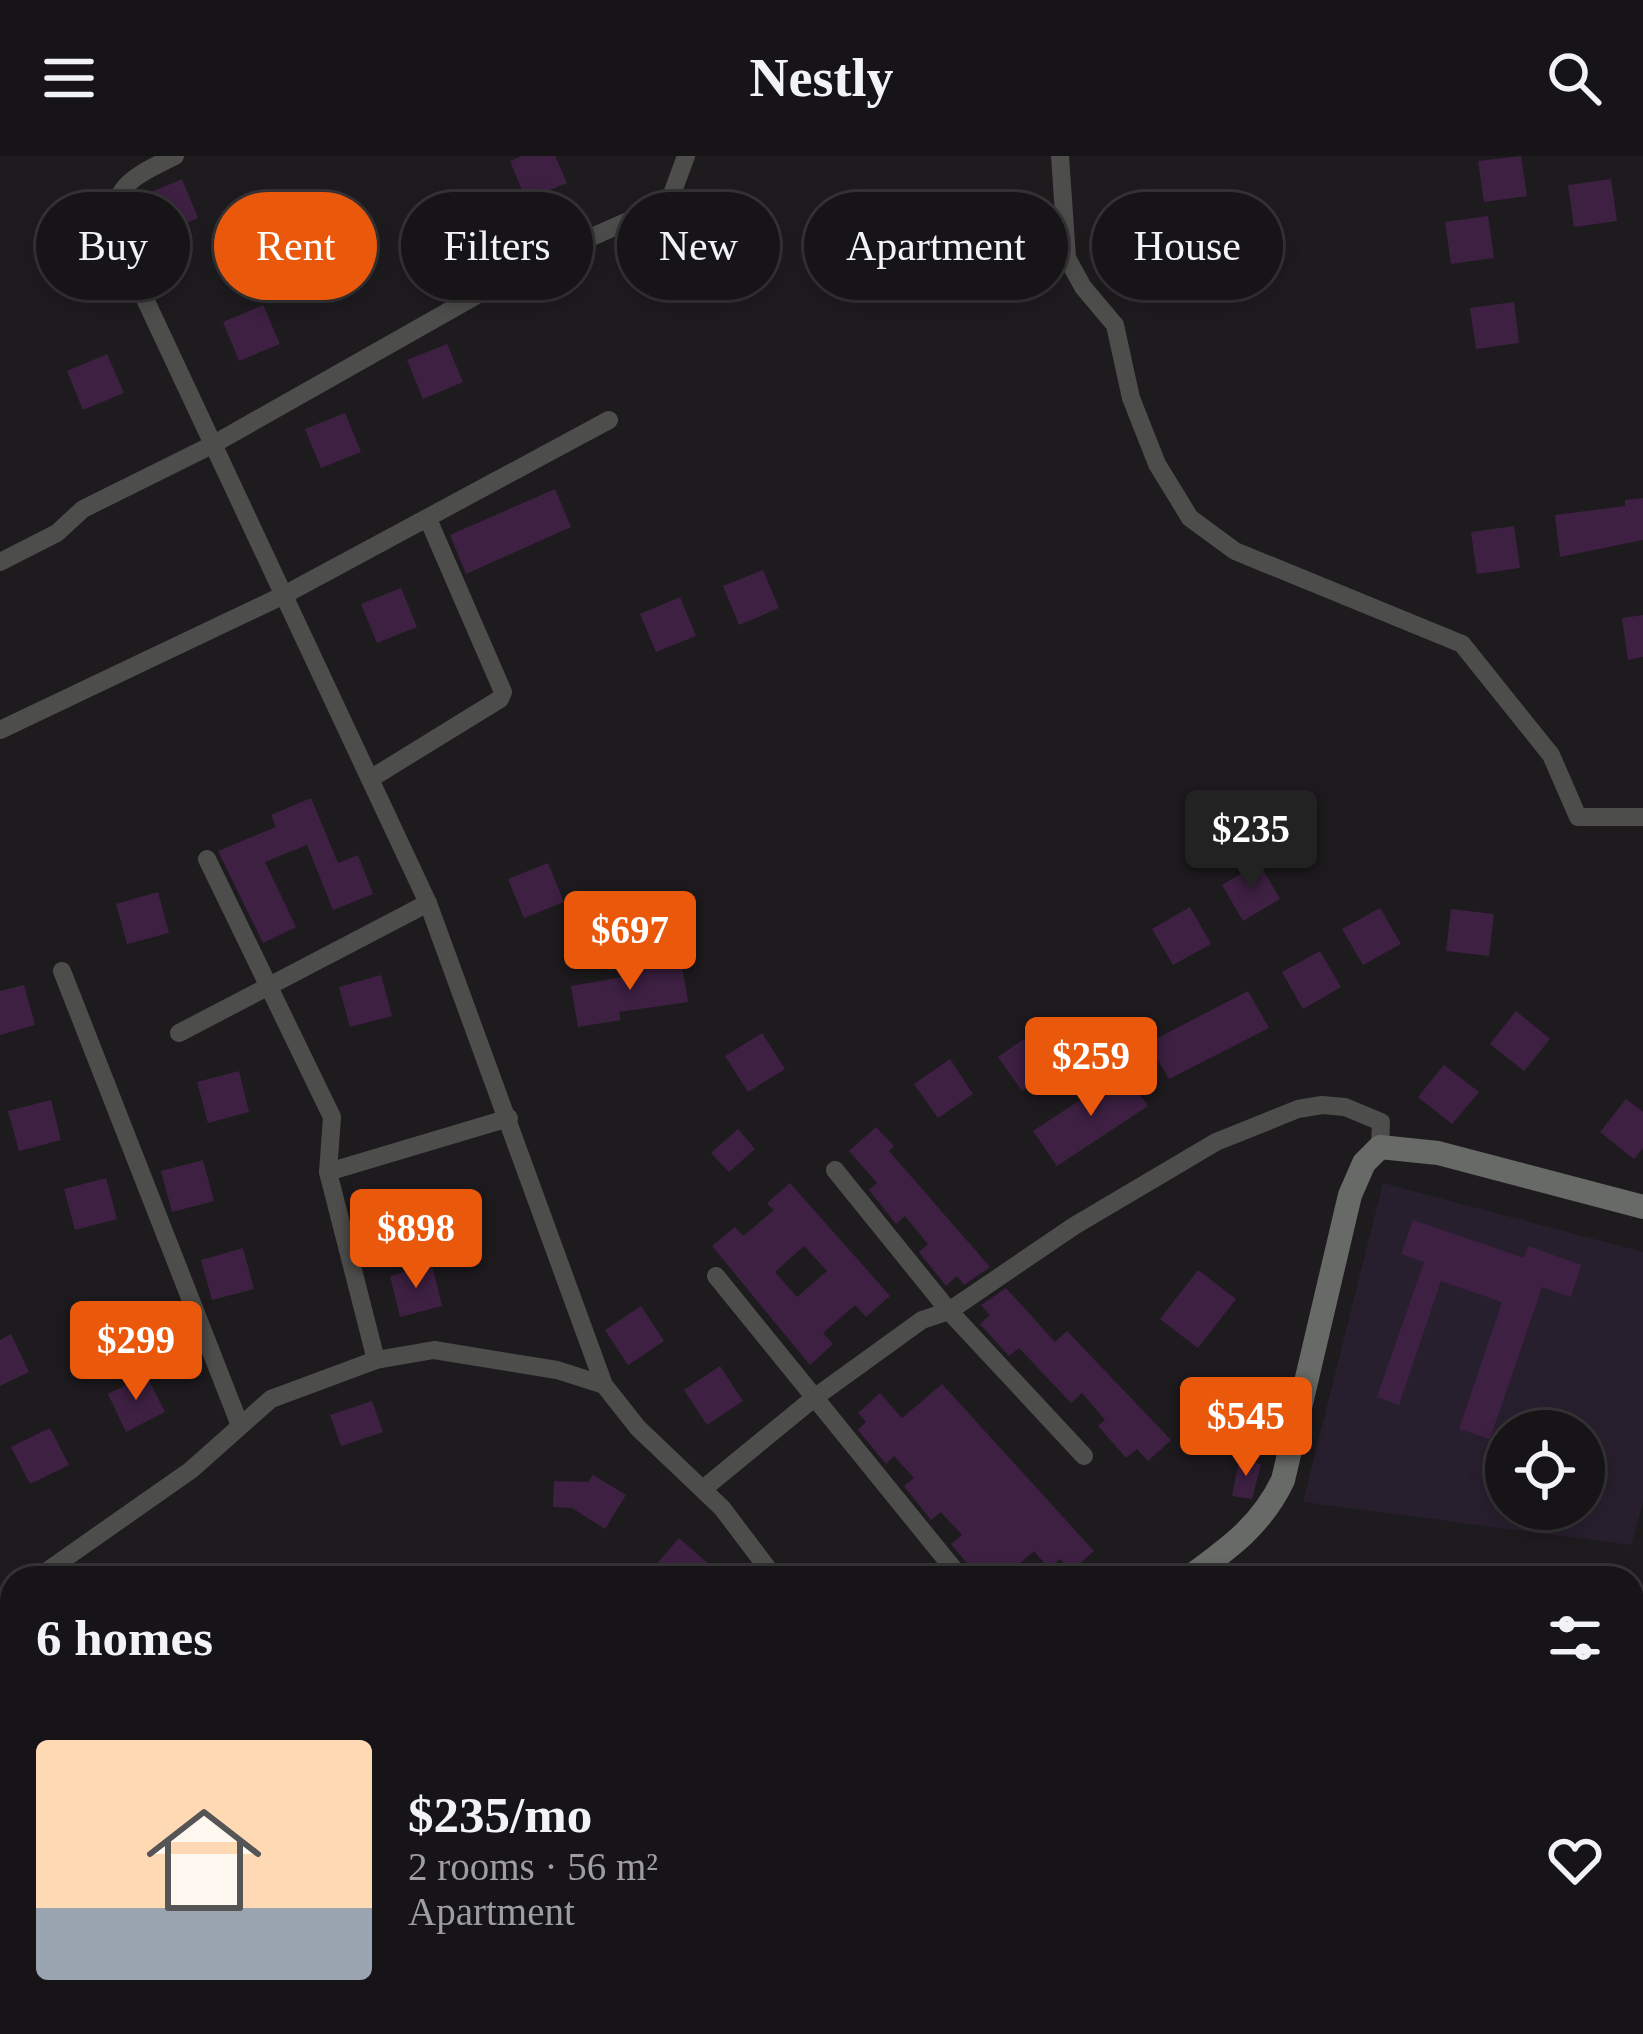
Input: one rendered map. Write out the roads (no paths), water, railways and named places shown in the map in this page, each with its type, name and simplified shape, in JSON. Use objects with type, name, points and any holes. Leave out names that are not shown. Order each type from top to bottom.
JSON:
[{"type":"street","points":[[175,156],[134,179],[118,194],[111,210],[115,235],[428,903],[604,1385],[638,1428],[703,1489],[765,1566]]},
{"type":"street","points":[[0,562],[56,533],[82,509],[212,445],[539,260],[658,208],[672,194],[686,156]]},
{"type":"street","points":[[1060,156],[1067,257],[1083,287],[1115,325],[1132,398],[1157,464],[1190,518],[1235,551],[1462,644],[1551,755],[1578,817],[1643,817]]},
{"type":"street","points":[[0,730],[284,595],[609,420]]},
{"type":"street","points":[[370,778],[500,699],[503,692],[428,519]]},
{"type":"street","points":[[207,860],[332,1117],[328,1172],[376,1360]]},
{"type":"street","points":[[179,1033],[428,903]]},
{"type":"street","points":[[62,971],[239,1423]]},
{"type":"street","points":[[703,1489],[814,1398],[922,1320],[949,1311],[1073,1226],[1216,1142],[1298,1109],[1345,1108],[1381,1122],[1380,1147],[1364,1163],[1350,1195],[1283,1480],[1267,1512],[1248,1534],[1205,1566]]},
{"type":"street","points":[[328,1172],[509,1118]]},
{"type":"street","points":[[1380,1147],[1438,1153],[1643,1208]]},
{"type":"street","points":[[835,1170],[949,1311],[1084,1456]]},
{"type":"street","points":[[716,1276],[951,1566]]},
{"type":"street","points":[[54,1566],[190,1470],[239,1423],[299,1385],[376,1360],[415,1352],[457,1352],[557,1370],[604,1385]]}]
